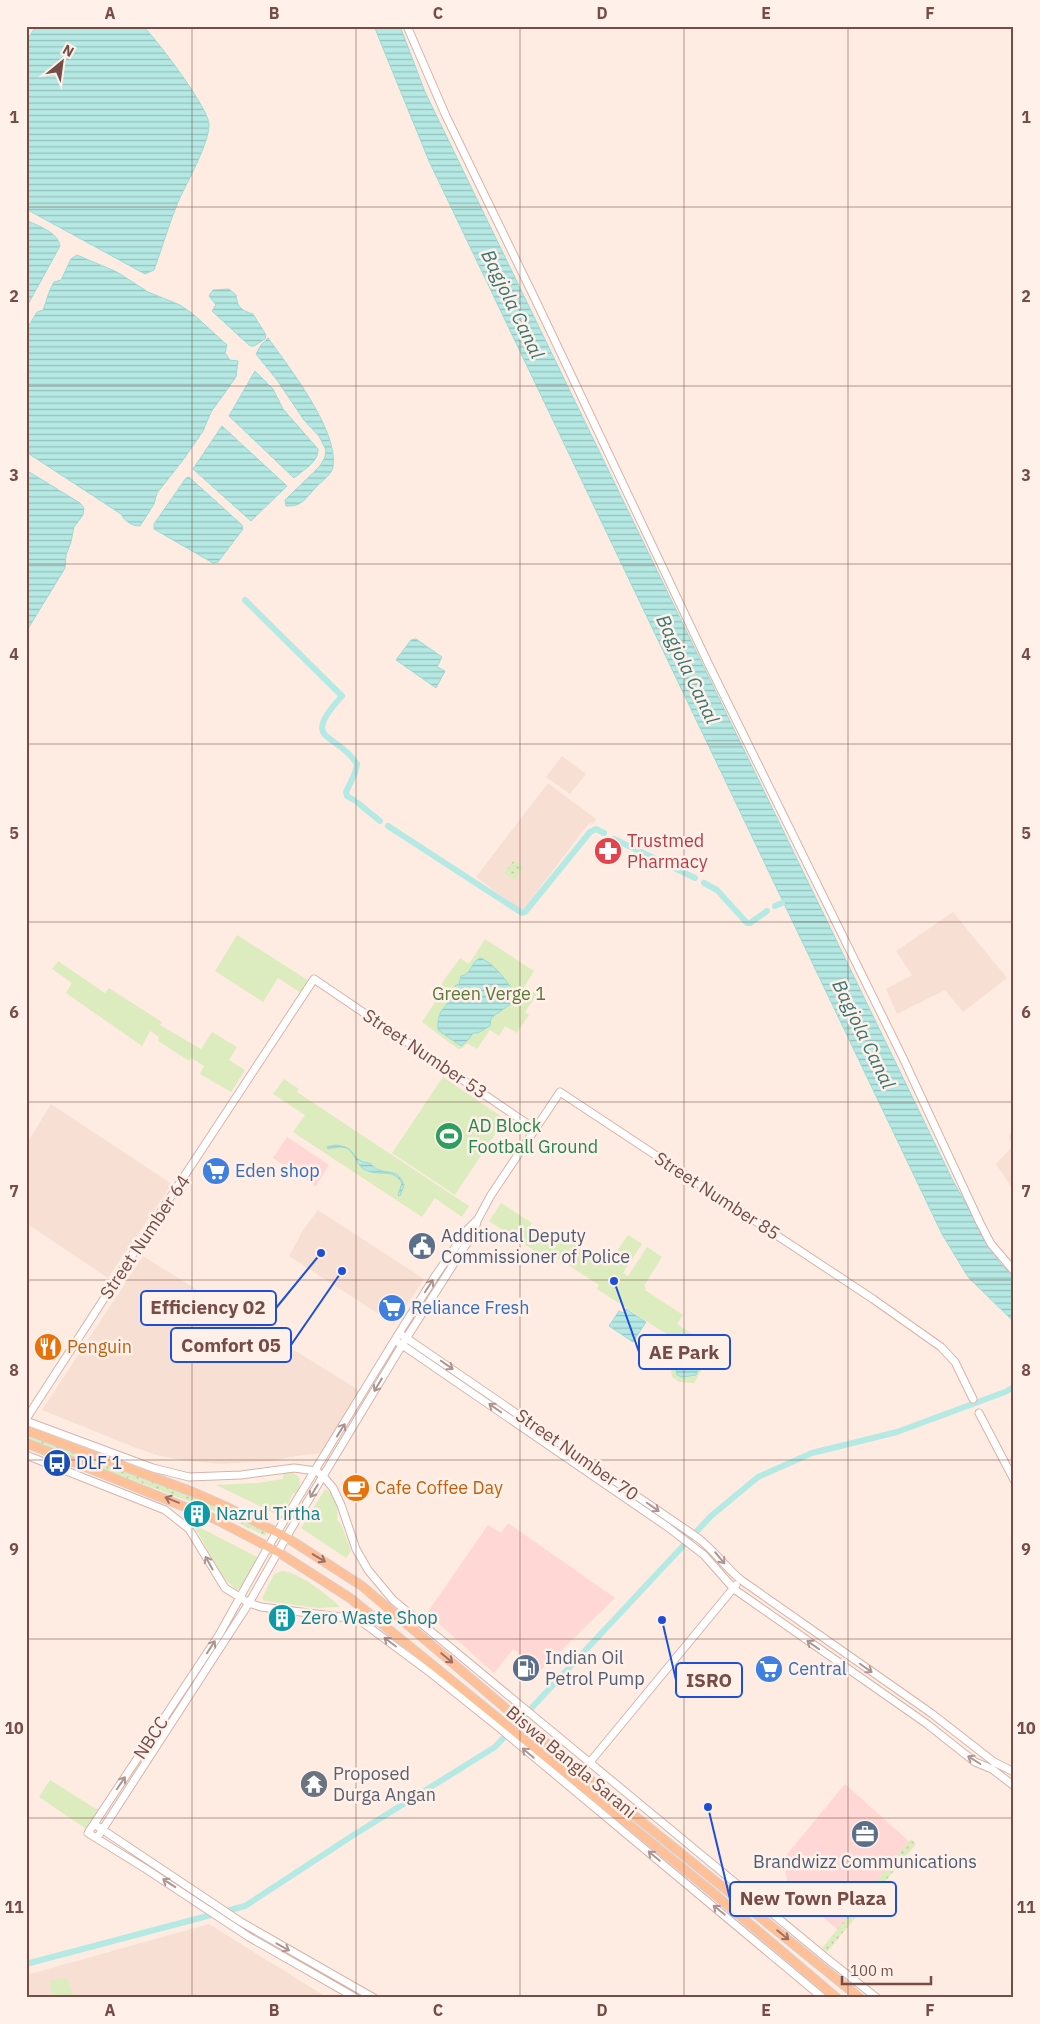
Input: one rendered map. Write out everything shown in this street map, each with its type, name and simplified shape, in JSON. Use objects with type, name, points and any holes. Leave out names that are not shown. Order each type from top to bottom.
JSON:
[{"type":"main road","name":"Biswa Bangla Sarani","points":[[26,1430],[192,1492],[248,1517],[278,1533],[362,1586],[683,1856],[860,1998]]},
{"type":"main road","name":"Biswa Bangla Sarani","points":[[26,1444],[182,1504],[215,1519],[278,1552],[350,1598],[499,1723],[520,1734],[837,1998]]},
{"type":"main road","points":[[408,1625],[414,1618]]},
{"type":"street","points":[[407,26],[446,116],[709,664],[903,1058],[980,1223],[991,1244],[1014,1271]]},
{"type":"street","name":"Street Number 53","points":[[314,980],[535,1128]]},
{"type":"street","name":"Street Number 64","points":[[26,1420],[126,1264],[314,980]]},
{"type":"street","name":"Street Number 85","points":[[535,1128],[560,1092],[873,1299],[944,1350],[955,1362],[973,1399]]},
{"type":"street","points":[[97,1838],[249,1604],[348,1434],[474,1232],[478,1219],[535,1128]]},
{"type":"street","name":"NBCC","points":[[94,1824],[219,1635],[268,1547],[397,1336],[436,1275],[468,1229],[478,1219]]},
{"type":"street","name":"Street Number 70","points":[[397,1336],[698,1538],[714,1551],[740,1580],[931,1713],[994,1762],[1014,1772]]},
{"type":"street","name":"Street Number 70","points":[[405,1340],[704,1555],[734,1588],[927,1724],[975,1762],[992,1769],[1014,1786]]},
{"type":"street","points":[[979,1414],[1014,1480]]},
{"type":"street","points":[[26,1420],[152,1468],[189,1477],[242,1475],[294,1468],[316,1471],[331,1484],[338,1497],[352,1541],[368,1570],[393,1600],[877,1998]]},
{"type":"street","points":[[26,1455],[165,1510],[189,1529],[225,1588],[249,1604],[382,1623]]},
{"type":"street","points":[[590,1762],[740,1580]]},
{"type":"street","points":[[358,1619],[499,1723],[511,1738],[823,1998]]},
{"type":"street","points":[[356,1998],[233,1926],[212,1907],[94,1824],[88,1833],[212,1907],[228,1913],[374,1998]]},
{"type":"street","points":[[222,1918],[228,1913]]},
{"type":"shaded area","points":[[562,756],[586,774],[570,794],[546,777]]},
{"type":"shaded area","points":[[548,783],[596,819],[593,824],[590,822],[522,911],[476,877]]},
{"type":"shaded area","points":[[953,912],[1007,978],[963,1012],[945,990],[897,1014],[886,989],[912,975],[896,951]]},
{"type":"shaded area","points":[[51,1104],[172,1184],[108,1278],[26,1223],[26,1145]]},
{"type":"shaded area","points":[[1014,1132],[1014,1191],[996,1164],[1010,1149],[1009,1136]]},
{"type":"shaded area","points":[[287,1137],[329,1165],[316,1186],[273,1158]]},
{"type":"shaded area","points":[[318,1210],[424,1279],[394,1324],[289,1256],[303,1230]]},
{"type":"shaded area","points":[[143,1256],[360,1391],[323,1453],[272,1461],[220,1464],[188,1461],[160,1456],[136,1448],[42,1410]]},
{"type":"shaded area","points":[[508,1523],[615,1598],[541,1670],[513,1649],[494,1673],[427,1613],[488,1525],[501,1533]]},
{"type":"shaded area","points":[[845,1784],[912,1844],[841,1932],[788,1889],[784,1858]]},
{"type":"shaded area","points":[[209,1924],[328,1998],[26,1998],[26,1975]]},
{"type":"green space","points":[[514,860],[524,868],[514,880],[504,873]]},
{"type":"green space","points":[[237,935],[309,981],[301,993],[278,978],[263,1002],[215,971]]},
{"type":"green space","name":"Green Verge 1","points":[[485,939],[534,971],[524,987],[537,994],[525,1012],[529,1015],[517,1033],[505,1026],[499,1036],[490,1030],[477,1049],[467,1043],[463,1048],[458,1049],[422,1022],[443,990],[442,983],[460,958],[469,964]]},
{"type":"green space","points":[[58,961],[105,993],[109,988],[162,1022],[160,1025],[201,1049],[212,1032],[237,1047],[229,1060],[245,1070],[231,1092],[200,1074],[204,1066],[191,1058],[189,1061],[158,1041],[159,1037],[150,1031],[142,1046],[66,993],[72,983],[52,969]]},
{"type":"green space","name":"AD Block Football Ground","points":[[443,1077],[505,1119],[455,1195],[392,1153]]},
{"type":"green space","points":[[284,1079],[299,1089],[297,1092],[469,1206],[462,1217],[435,1198],[422,1217],[293,1132],[305,1115],[273,1094]]},
{"type":"green space","points":[[501,1203],[532,1223],[529,1228],[546,1237],[550,1232],[560,1239],[564,1234],[578,1243],[576,1247],[593,1258],[595,1255],[609,1263],[628,1235],[642,1244],[623,1273],[628,1276],[647,1247],[662,1257],[644,1286],[645,1290],[683,1315],[677,1324],[718,1351],[711,1363],[597,1289],[599,1285],[556,1257],[550,1266],[536,1257],[538,1253],[489,1221]]},
{"type":"green space","points":[[683,1350],[706,1363],[694,1383],[679,1382],[672,1377],[671,1369]]},
{"type":"green space","points":[[26,1433],[179,1490],[267,1531],[265,1536],[210,1509],[26,1440]]},
{"type":"green space","points":[[291,1471],[299,1477],[300,1486],[295,1494],[293,1493],[285,1511],[276,1514],[216,1485],[257,1483],[283,1479],[283,1473]]},
{"type":"green space","points":[[325,1489],[336,1502],[337,1520],[341,1524],[351,1551],[346,1558],[301,1528]]},
{"type":"green space","points":[[193,1524],[257,1557],[256,1563],[240,1589],[236,1590],[223,1577]]},
{"type":"green space","points":[[282,1571],[297,1575],[340,1607],[317,1608],[265,1601],[262,1598],[274,1574]]},
{"type":"green space","points":[[50,1780],[96,1809],[101,1808],[89,1831],[39,1797]]},
{"type":"green space","points":[[911,1839],[916,1844],[827,1952],[822,1948]]},
{"type":"green space","points":[[67,1978],[74,1998],[53,1998],[49,1981]]},
{"type":"water","points":[[36,26],[143,26],[181,74],[206,115],[209,124],[206,141],[178,202],[154,270],[145,274],[26,209],[26,42]]},
{"type":"water","name":"Bagjola Canal","points":[[374,26],[400,26],[425,92],[953,1181],[999,1262],[1014,1277],[1014,1322],[968,1277],[942,1234],[429,161]]},
{"type":"water","points":[[26,220],[52,233],[60,246],[26,308]]},
{"type":"water","points":[[77,255],[117,272],[148,292],[180,305],[193,314],[227,345],[225,353],[230,360],[238,361],[236,377],[211,412],[203,431],[157,493],[154,504],[140,526],[129,523],[121,514],[26,452],[26,330],[37,312],[43,310],[54,282],[61,280],[71,259]]},
{"type":"water","points":[[229,289],[236,295],[241,308],[253,314],[266,335],[265,339],[254,346],[250,346],[212,311],[216,305],[209,296],[213,290]]},
{"type":"water","points":[[268,338],[311,400],[321,418],[333,452],[331,472],[303,501],[291,506],[286,506],[285,500],[320,466],[325,457],[326,450],[319,436],[304,420],[277,380],[256,354]]},
{"type":"water","points":[[255,371],[273,389],[283,409],[318,449],[318,454],[313,462],[294,478],[229,416]]},
{"type":"water","points":[[222,426],[287,486],[251,521],[193,469]]},
{"type":"water","points":[[26,470],[80,503],[84,508],[83,515],[74,527],[66,555],[65,568],[26,632]]},
{"type":"water","points":[[189,477],[242,525],[243,529],[218,562],[213,563],[154,529],[154,524],[186,478]]},
{"type":"water","points":[[416,639],[442,657],[437,667],[445,671],[436,688],[396,660],[411,640]]},
{"type":"water","points":[[480,958],[495,968],[515,994],[512,1003],[491,1018],[490,1026],[478,1033],[473,1033],[461,1046],[438,1030],[438,1019],[440,1013],[447,1005],[447,1001],[456,994],[458,990],[455,986],[459,984],[461,976],[467,973]]},
{"type":"water","points":[[336,1145],[350,1150],[338,1147],[328,1149],[327,1147]]},
{"type":"water","points":[[350,1150],[361,1161],[399,1176],[404,1185],[400,1196],[398,1195],[402,1183],[398,1178],[391,1174],[368,1171],[358,1163]]},
{"type":"water","points":[[626,1309],[646,1322],[633,1342],[609,1326],[619,1311],[623,1313]]},
{"type":"water","points":[[693,1363],[697,1366],[698,1370],[696,1375],[682,1377],[677,1375],[676,1370],[678,1366]]},
{"type":"waterway","points":[[245,600],[342,696],[329,711],[323,722],[322,729],[357,764],[346,792],[347,796],[354,800]]},
{"type":"waterway","points":[[358,803],[380,821]]},
{"type":"waterway","points":[[388,826],[522,913],[525,912],[590,832],[596,829],[604,833]]},
{"type":"waterway","points":[[614,839],[695,878]]},
{"type":"waterway","points":[[704,883],[717,890],[747,923],[750,923],[767,911]]},
{"type":"waterway","points":[[775,906],[782,903]]},
{"type":"waterway","points":[[26,1964],[245,1906],[352,1836],[495,1747],[711,1516],[758,1477],[812,1453],[897,1432],[1014,1387]]},
{"type":"place","name":"Trustmed Pharmacy","points":[[608,851]]},
{"type":"place","name":"AD Block Football Ground","points":[[449,1136]]},
{"type":"place","name":"Eden shop","points":[[216,1171]]},
{"type":"place","name":"Additional Deputy Commissioner of Police","points":[[422,1246]]},
{"type":"place","name":"Efficiency 02","points":[[321,1253]]},
{"type":"place","name":"Comfort 05","points":[[342,1271]]},
{"type":"place","name":"AE Park","points":[[614,1281]]},
{"type":"place","name":"Reliance Fresh","points":[[392,1308]]},
{"type":"place","name":"Penguin","points":[[48,1347]]},
{"type":"place","name":"DLF 1","points":[[57,1463]]},
{"type":"place","name":"Cafe Coffee Day","points":[[356,1488]]},
{"type":"place","name":"Nazrul Tirtha","points":[[197,1514]]},
{"type":"place","name":"Zero Waste Shop","points":[[282,1618]]},
{"type":"place","name":"ISRO","points":[[662,1620]]},
{"type":"place","name":"Indian Oil Petrol Pump","points":[[526,1668]]},
{"type":"place","name":"Central","points":[[769,1669]]},
{"type":"place","name":"Proposed Durga Angan","points":[[314,1784]]},
{"type":"place","name":"New Town Plaza","points":[[708,1807]]},
{"type":"place","name":"Brandwizz Communications","points":[[865,1834]]}]
